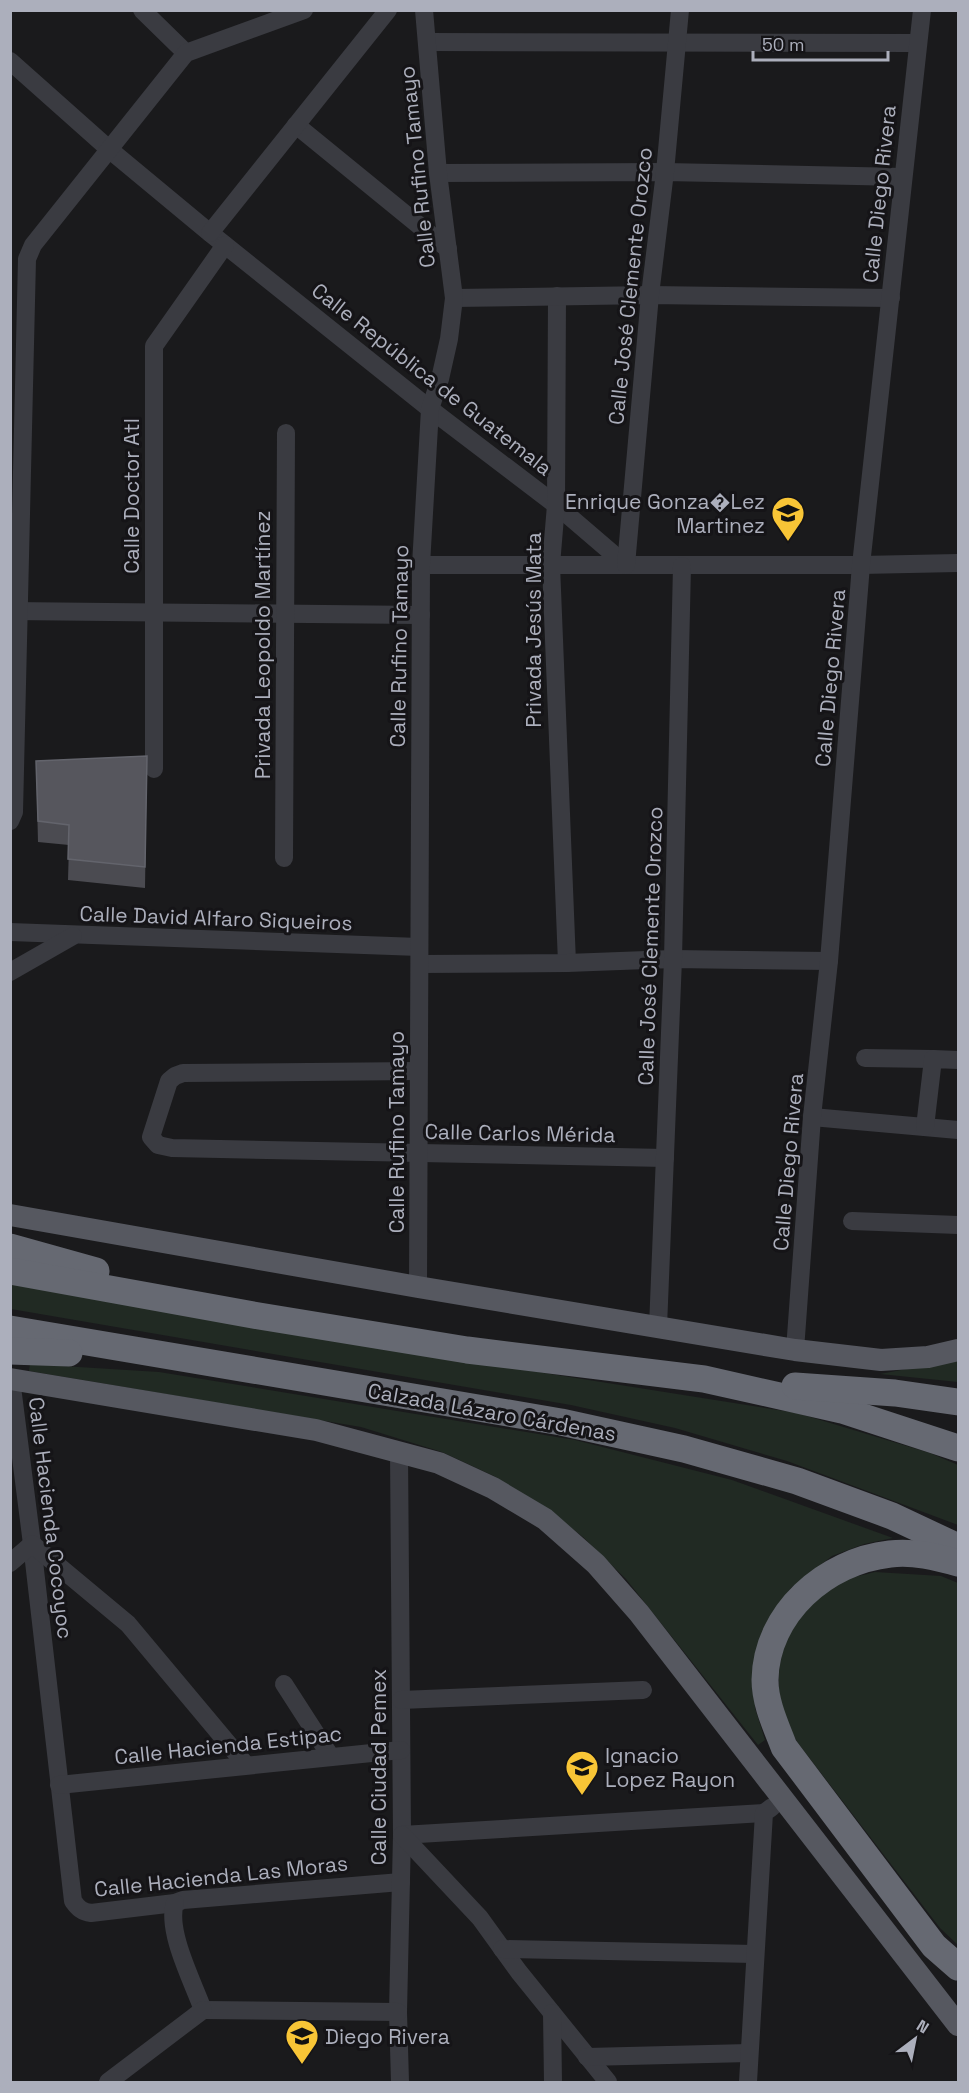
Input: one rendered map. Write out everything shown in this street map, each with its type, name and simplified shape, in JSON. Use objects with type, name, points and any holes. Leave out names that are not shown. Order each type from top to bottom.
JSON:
[{"type":"highway","points":[[10,1247],[259,1316]]},
{"type":"highway","points":[[10,1271],[259,1316],[467,1350],[704,1378],[895,1393],[958,1402]]},
{"type":"highway","name":"Calzada Lázaro Cárdenas","points":[[10,1329],[561,1422],[684,1449],[797,1481],[892,1516],[958,1547]]},
{"type":"highway","points":[[10,1351],[171,1356]]},
{"type":"highway","points":[[704,1378],[842,1410],[958,1448]]},
{"type":"highway","points":[[958,1563],[924,1555],[892,1554],[862,1560],[843,1567],[812,1586],[790,1609],[771,1648],[765,1681],[771,1711],[784,1747],[934,1946],[958,1966]]},
{"type":"main road","points":[[10,1215],[418,1287],[795,1350],[882,1360],[928,1357],[958,1350]]},
{"type":"main road","points":[[11,1378],[316,1430],[439,1463],[492,1488],[545,1519],[596,1564],[639,1613],[958,2025]]},
{"type":"street","points":[[142,10],[186,53]]},
{"type":"street","points":[[10,821],[14,812],[18,353],[27,259],[33,245],[186,53],[304,10]]},
{"type":"street","points":[[210,233],[388,10]]},
{"type":"street","name":"Calle Rufino Tamayo","points":[[418,1287],[421,565],[430,409],[449,339],[454,298],[438,173],[424,10]]},
{"type":"street","name":"Calle José Clemente Orozco","points":[[626,565],[650,295],[665,172],[675,43],[680,10]]},
{"type":"street","name":"Calle Diego Rivera","points":[[795,1350],[812,1117],[829,961],[861,566],[922,10]]},
{"type":"street","points":[[427,42],[918,43]]},
{"type":"street","name":"Calle República de Guatemala","points":[[10,60],[110,150],[210,233],[430,409],[556,505],[626,565]]},
{"type":"street","points":[[296,126],[448,249]]},
{"type":"street","points":[[438,173],[665,172],[903,177]]},
{"type":"street","name":"Calle Doctor Atl","points":[[154,769],[154,346],[225,245]]},
{"type":"street","points":[[454,298],[650,295],[891,298]]},
{"type":"street","name":"Privada Jesús Mata","points":[[557,296],[556,505],[551,565],[567,963]]},
{"type":"street","name":"Privada Leopoldo Martínez","points":[[284,858],[286,433]]},
{"type":"street","points":[[421,565],[861,566],[958,563]]},
{"type":"street","name":"Calle José Clemente Orozco","points":[[658,1327],[673,959],[682,566]]},
{"type":"street","points":[[15,610],[421,615]]},
{"type":"street","name":"Calle David Alfaro Siqueiros","points":[[10,932],[567,963],[673,959],[829,961]]},
{"type":"street","points":[[10,972],[73,936]]},
{"type":"street","points":[[865,1058],[958,1060]]},
{"type":"street","points":[[925,1127],[933,1059]]},
{"type":"street","name":"Calle Carlos Mérida","points":[[418,1071],[183,1073],[169,1081],[151,1134],[152,1140],[158,1145],[172,1148],[665,1158]]},
{"type":"street","points":[[812,1117],[958,1131]]},
{"type":"street","points":[[852,1221],[958,1225]]},
{"type":"street","name":"Calle Hacienda Cocoyoc","points":[[11,1378],[73,1901],[81,1910]]},
{"type":"street","name":"Calle Ciudad Pemex","points":[[399,1452],[402,1835],[398,2012],[400,2082]]},
{"type":"street","points":[[10,1563],[32,1544],[128,1624],[246,1765]]},
{"type":"street","points":[[284,1684],[331,1757]]},
{"type":"street","points":[[401,1700],[643,1690]]},
{"type":"street","name":"Calle Hacienda Estipac","points":[[59,1785],[401,1750]]},
{"type":"street","points":[[402,1835],[764,1814],[783,1798]]},
{"type":"street","points":[[748,2082],[764,1814]]},
{"type":"street","points":[[402,1835],[480,1918],[608,2082]]},
{"type":"street","name":"Calle Hacienda Las Moras","points":[[81,1910],[91,1913],[176,1903],[183,1900],[401,1882]]},
{"type":"street","points":[[176,1903],[172,1914],[178,1943],[203,2010]]},
{"type":"street","points":[[502,1949],[755,1954]]},
{"type":"street","points":[[108,2082],[203,2010],[398,2012]]},
{"type":"street","points":[[552,2013],[553,2082]]},
{"type":"street","points":[[587,2057],[749,2054]]},
{"type":"shaded area","points":[[10,1284],[260,1328],[797,1413],[930,1453],[958,1465],[958,1525],[787,1461],[675,1428],[571,1405],[11,1309]]},
{"type":"shaded area","points":[[958,1359],[958,1382],[880,1374]]},
{"type":"shaded area","points":[[30,1364],[159,1372],[575,1440],[732,1480],[893,1538],[864,1544],[832,1556],[791,1588],[774,1611],[754,1672],[755,1708],[765,1740],[758,1745],[626,1579],[583,1537],[542,1505],[494,1476],[442,1452],[361,1427],[29,1371]]},
{"type":"shaded area","points":[[875,1572],[941,1576],[958,1583],[958,1945],[940,1928],[798,1743],[781,1706],[779,1673],[781,1658],[793,1629],[802,1616],[812,1604],[840,1582]]},
{"type":"building","points":[[147,756],[145,867],[68,859],[69,825],[38,821],[36,761]]},
{"type":"place","name":"Enrique Gonza�Lez Martinez","points":[[788,542]]},
{"type":"place","name":"Ignacio Lopez Rayon","points":[[582,1796]]},
{"type":"place","name":"Diego Rivera","points":[[302,2065]]}]
